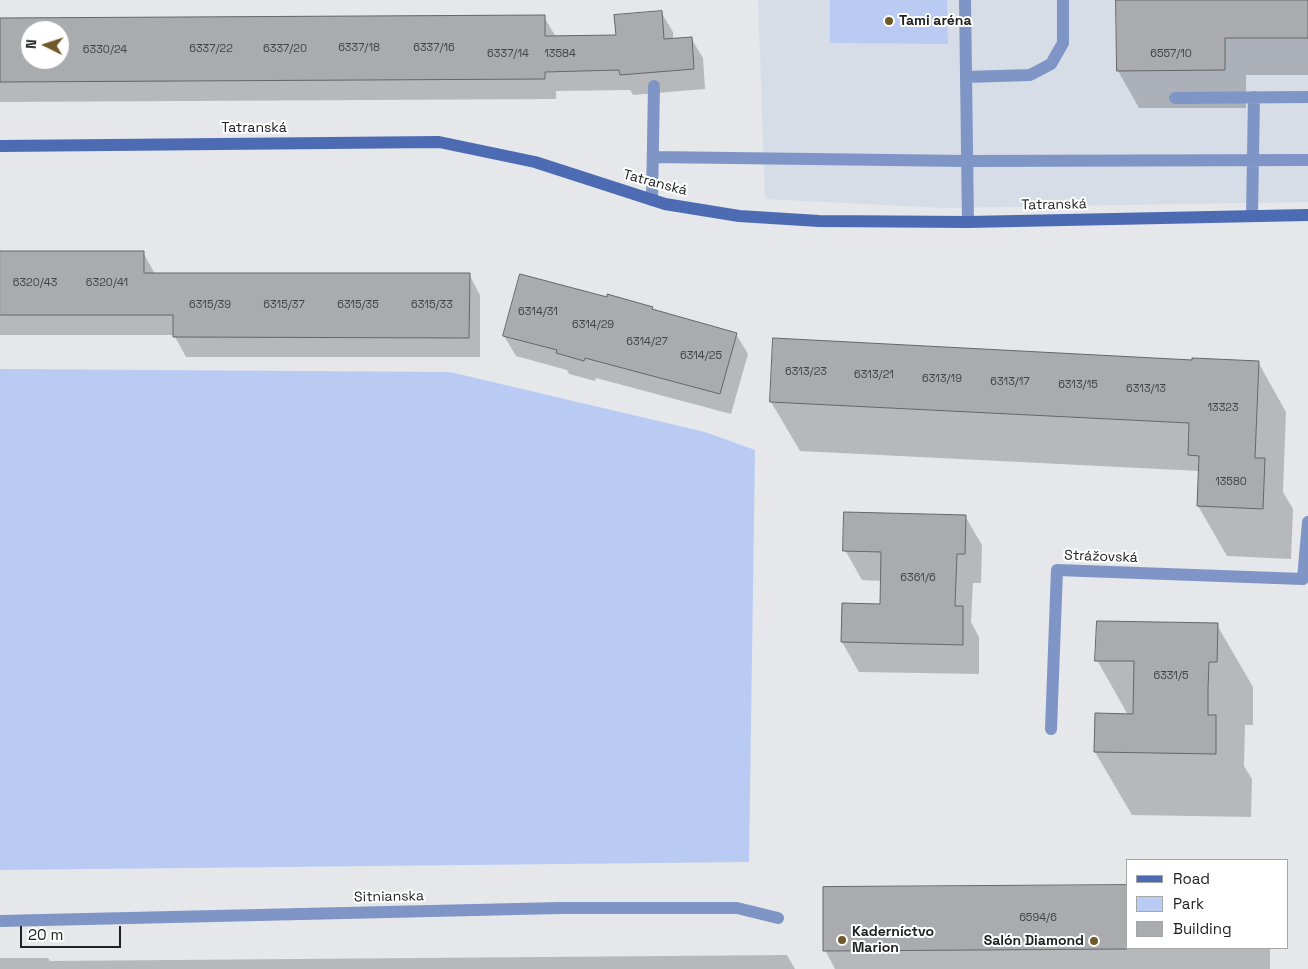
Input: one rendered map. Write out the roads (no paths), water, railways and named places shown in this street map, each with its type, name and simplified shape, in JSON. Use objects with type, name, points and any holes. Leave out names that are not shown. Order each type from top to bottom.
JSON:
[{"type":"street","name":"Tatranská","points":[[0,146],[439,142],[535,162],[665,204],[739,216],[819,221],[968,222],[1308,215]]},
{"type":"lane","points":[[965,0],[968,222]]},
{"type":"lane","points":[[966,77],[1030,75],[1051,64],[1063,43],[1063,0]]},
{"type":"lane","points":[[652,200],[654,86]]},
{"type":"lane","points":[[1252,216],[1254,97]]},
{"type":"lane","points":[[1175,98],[1308,97]]},
{"type":"lane","points":[[653,157],[967,161],[1308,160]]},
{"type":"lane","name":"Strážovská","points":[[1051,729],[1057,570],[1306,582],[1308,522]]},
{"type":"lane","name":"Sitnianska","points":[[0,920],[560,908],[737,908],[778,918]]},
{"type":"place","name":"Tami aréna","points":[[889,21]]},
{"type":"place","name":"Kaderníctvo Marion","points":[[842,940]]},
{"type":"place","name":"Salón Diamond","points":[[1094,941]]}]
